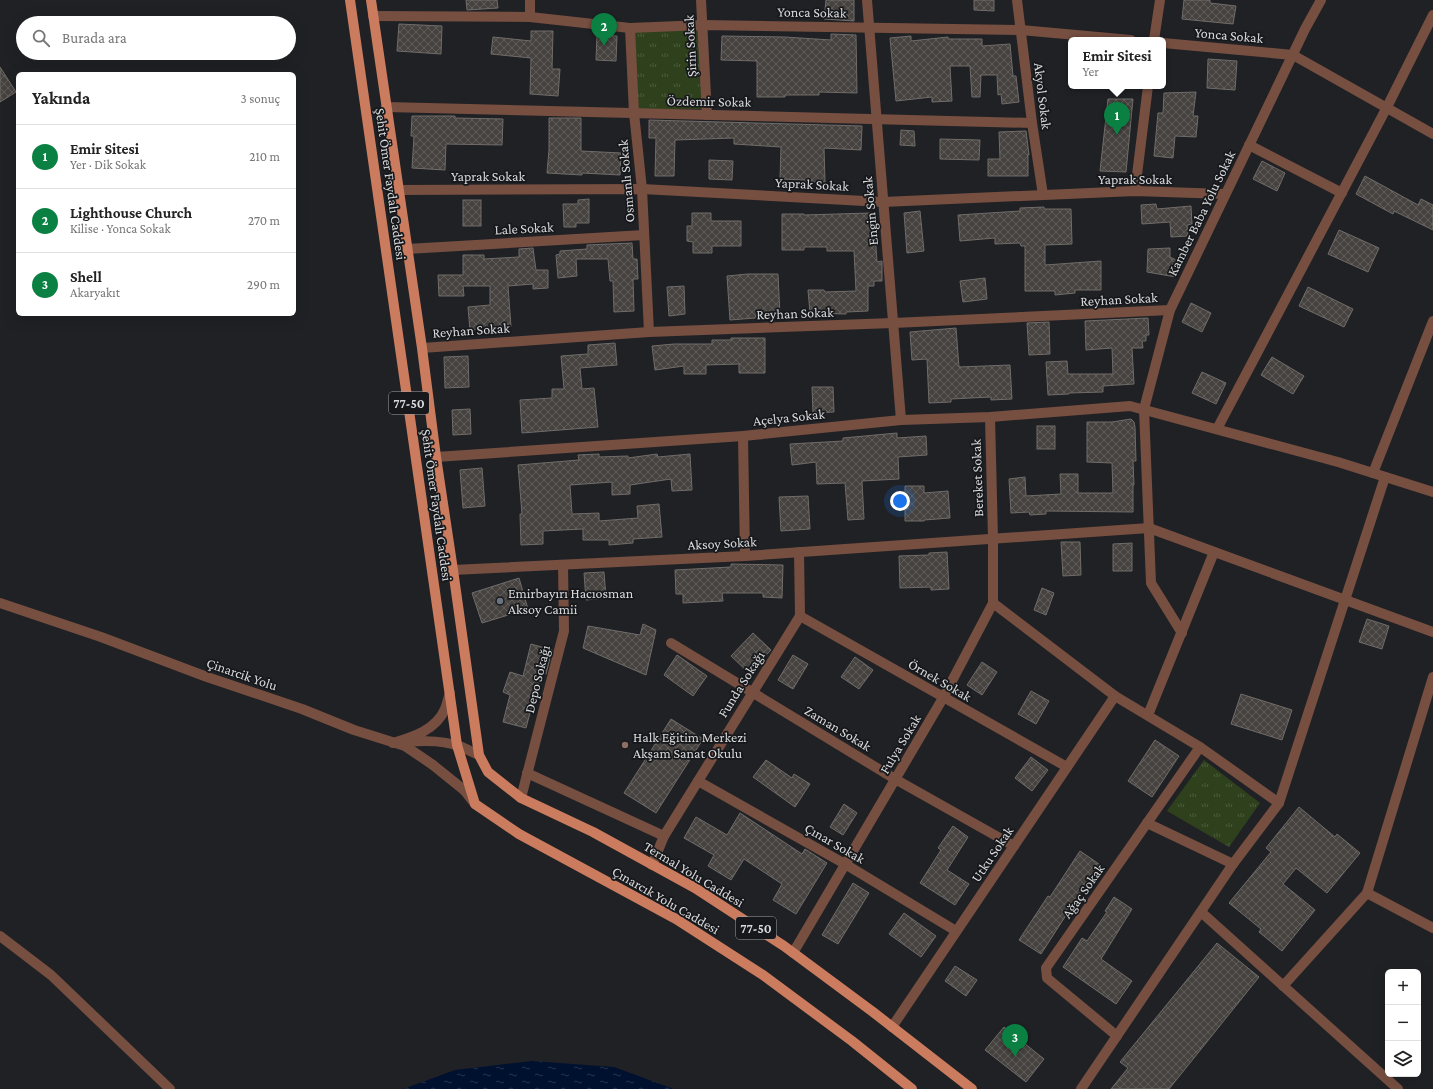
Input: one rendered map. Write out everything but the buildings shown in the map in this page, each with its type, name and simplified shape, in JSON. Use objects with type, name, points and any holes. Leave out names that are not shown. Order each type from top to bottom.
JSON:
[{"type":"main road","name":"Şehit Ömer Faydalı Caddesi","points":[[350,0],[457,745],[475,804]]},
{"type":"main road","name":"Şehit Ömer Faydalı Caddesi","points":[[371,0],[422,348],[478,755],[488,772]]},
{"type":"main road","name":"Termal Yolu Caddesi","points":[[488,772],[521,798],[593,832],[695,888],[793,953],[972,1089]]},
{"type":"main road","name":"Çınarcık Yolu Caddesi","points":[[475,804],[519,834],[676,919],[763,976],[852,1041],[912,1089]]},
{"type":"street","points":[[530,0],[530,18]]},
{"type":"street","name":"Şirin Sokak","points":[[701,0],[707,115]]},
{"type":"street","name":"Engin Sokak","points":[[867,0],[901,420]]},
{"type":"street","name":"Akyol Sokak","points":[[1017,0],[1032,123],[1043,195]]},
{"type":"street","points":[[1154,37],[1160,0]]},
{"type":"street","name":"Kamber Baba Yolu Sokak","points":[[1182,633],[1151,583],[1144,409],[1170,310],[1225,194],[1321,0]]},
{"type":"street","points":[[1217,429],[1387,107],[1433,15]]},
{"type":"street","name":"Yonca Sokak","points":[[373,16],[530,18],[630,28],[703,25],[1021,30],[1099,37]]},
{"type":"street","name":"Osmanlı Sokak","points":[[630,28],[634,114],[642,189],[649,332]]},
{"type":"street","name":"Yonca Sokak","points":[[1166,43],[1293,55]]},
{"type":"street","points":[[1293,55],[1433,134]]},
{"type":"street","points":[[1135,191],[1148,89]]},
{"type":"street","name":"Özdemir Sokak","points":[[386,107],[1032,123]]},
{"type":"street","points":[[1249,145],[1342,193]]},
{"type":"street","name":"Yaprak Sokak","points":[[398,190],[642,189],[883,202],[1135,191],[1225,194]]},
{"type":"street","name":"Lale Sokak","points":[[407,249],[644,235]]},
{"type":"street","name":"Reyhan Sokak","points":[[422,348],[649,332],[893,323],[1170,310]]},
{"type":"street","points":[[1372,473],[1433,321]]},
{"type":"street","name":"Açelya Sokak","points":[[436,457],[743,436],[901,420],[990,417],[1130,406],[1338,462],[1433,492]]},
{"type":"street","name":"Bereket Sokak","points":[[990,417],[993,538]]},
{"type":"street","points":[[743,436],[745,556]]},
{"type":"street","points":[[1081,1089],[1233,864],[1279,803],[1385,477]]},
{"type":"street","points":[[1149,528],[1433,632]]},
{"type":"street","name":"Aksoy Sokak","points":[[453,570],[745,556],[1149,528]]},
{"type":"street","name":"Fulya Sokak","points":[[793,953],[943,698],[993,603],[993,538]]},
{"type":"street","points":[[799,552],[800,616]]},
{"type":"street","points":[[1148,715],[1214,552]]},
{"type":"street","name":"Depo Sokağı","points":[[521,798],[564,630],[563,565]]},
{"type":"street","name":"Çinarcik Yolu","points":[[0,603],[102,638],[207,677],[302,709],[354,730],[405,746],[464,790],[475,804]]},
{"type":"street","points":[[993,603],[1115,696],[1200,747],[1279,803]]},
{"type":"street","name":"Funda Sokağı","points":[[652,865],[664,836],[800,616]]},
{"type":"street","name":"Örnek Sokak","points":[[800,616],[1067,767]]},
{"type":"street","name":"Zaman Sokak","points":[[671,643],[895,780],[1014,846]]},
{"type":"street","points":[[1283,986],[1367,893],[1433,677]]},
{"type":"street","points":[[393,743],[416,736],[429,729],[445,709],[450,692]]},
{"type":"street","name":"Utku Sokak","points":[[892,1027],[1115,696]]},
{"type":"street","points":[[1422,712],[1433,713]]},
{"type":"street","points":[[393,743],[420,741],[457,745],[478,755]]},
{"type":"street","name":"Ağaç Sokak","points":[[1117,1036],[1048,978],[1046,968],[1200,747]]},
{"type":"street","points":[[527,773],[664,836]]},
{"type":"street","name":"Çınar Sokak","points":[[698,781],[845,864],[956,931]]},
{"type":"street","points":[[1147,823],[1233,864]]},
{"type":"street","points":[[1367,893],[1433,928]]},
{"type":"street","points":[[1201,912],[1398,1089]]},
{"type":"street","points":[[0,936],[51,974],[170,1089]]},
{"type":"green space","points":[[700,29],[705,109],[637,109],[633,31]]},
{"type":"green space","points":[[1204,760],[1260,803],[1229,847],[1167,811]]},
{"type":"water","points":[[532,1061],[614,1067],[674,1089],[403,1089],[455,1070]]},
{"type":"place","name":"Lighthouse Church","points":[[604,46]]},
{"type":"place","name":"Emir Sitesi","points":[[1117,135]]},
{"type":"place","name":"Emirbayırı Hacıosman Aksoy Camii","points":[[500,601]]},
{"type":"place","name":"Halk Eğitim Merkezi Akşam Sanat Okulu","points":[[625,745]]},
{"type":"place","name":"Shell","points":[[1015,1057]]}]
